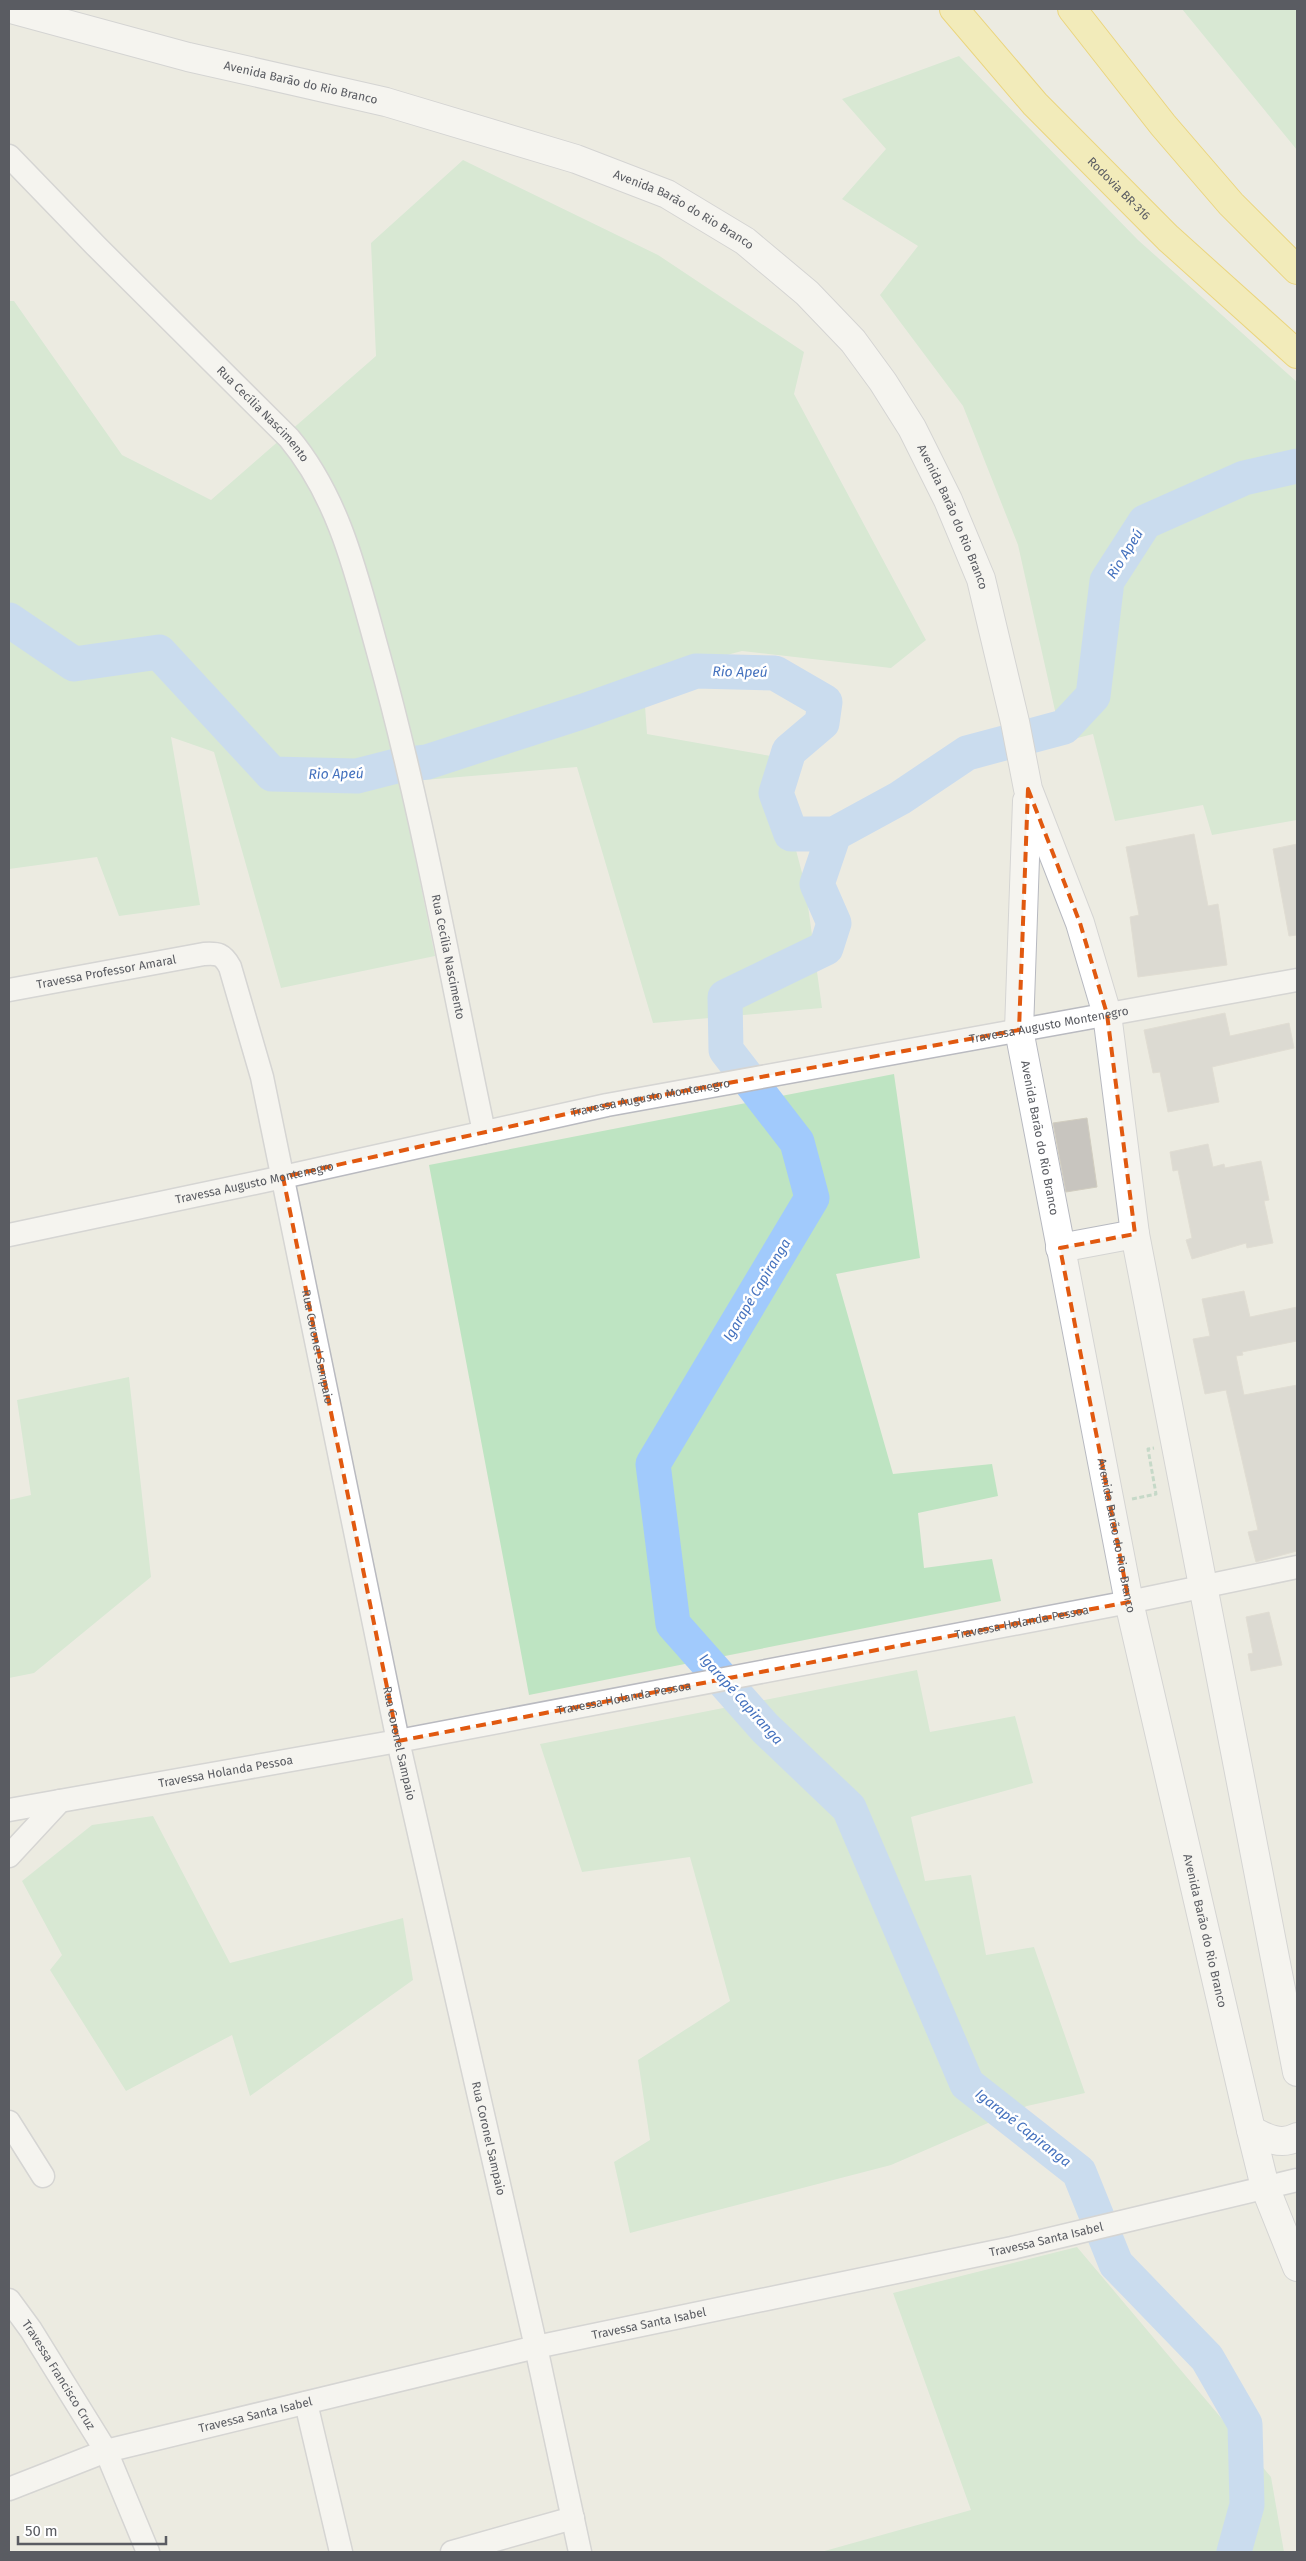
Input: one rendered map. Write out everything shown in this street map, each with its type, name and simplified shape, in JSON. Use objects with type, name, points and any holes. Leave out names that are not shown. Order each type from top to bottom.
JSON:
[{"type":"highway","name":"Rodovia BR-316","points":[[954,9],[1035,104],[1168,238],[1297,354]]},
{"type":"highway","points":[[1072,9],[1163,125],[1224,197],[1297,270]]},
{"type":"main road","name":"Avenida Barão do Rio Branco","points":[[11,9],[188,57],[386,102],[576,159],[667,194],[745,241],[807,293],[853,341],[883,382],[912,428],[948,500],[980,578],[1015,722],[1026,778],[1080,923],[1107,1014],[1135,1234],[1297,2072]]},
{"type":"main road","name":"Avenida Barão do Rio Branco","points":[[1026,778],[1019,1030],[1129,1602],[1265,2187],[1297,2267]]},
{"type":"main road","points":[[1060,1248],[1135,1234]]},
{"type":"main road","points":[[1251,2130],[1269,2139],[1284,2141],[1297,2137]]},
{"type":"street","name":"Rua Cecília Nascimento","points":[[9,156],[96,246],[289,438],[314,470],[331,503],[363,596],[404,743],[484,1132]]},
{"type":"street","name":"Rua Coronel Sampaio","points":[[204,954],[217,953],[225,957],[230,967],[262,1077],[398,1741],[536,2347],[580,2552]]},
{"type":"street","name":"Travessa Professor Amaral","points":[[9,990],[204,954]]},
{"type":"street","name":"Travessa Augusto Montenegro","points":[[9,1235],[283,1177],[607,1105],[1297,980]]},
{"type":"street","name":"Travessa Holanda Pessoa","points":[[9,1810],[398,1741],[679,1688],[1129,1602],[1297,1567]]},
{"type":"street","points":[[9,1856],[60,1801]]},
{"type":"street","points":[[9,2122],[43,2176]]},
{"type":"street","name":"Travessa Santa Isabel","points":[[9,2489],[106,2451],[536,2347],[1052,2239],[1297,2180]]},
{"type":"street","name":"Travessa Francisco Cruz","points":[[9,2300],[31,2330],[106,2451],[148,2552]]},
{"type":"street","points":[[306,2403],[341,2552]]},
{"type":"street","points":[[452,2552],[573,2518]]},
{"type":"path","points":[[1110,1504],[1156,1494],[1148,1449],[1176,1443]]},
{"type":"highlighted area","points":[[1028,789],[1080,923],[1107,1014],[1135,1234],[1060,1248],[1129,1602],[398,1741],[283,1177],[607,1105],[1019,1030]]},
{"type":"green space","points":[[1182,9],[1297,9],[1297,150]]},
{"type":"green space","points":[[959,56],[1138,240],[1297,382],[1297,820],[1212,835],[1203,805],[1115,821],[1093,734],[1062,742],[1018,545],[963,406],[880,295],[918,246],[842,199],[886,149],[842,99]]},
{"type":"green space","points":[[463,160],[658,255],[804,352],[794,394],[926,640],[891,668],[742,651],[643,677],[647,734],[771,756],[805,884],[822,1008],[653,1023],[577,767],[400,782],[435,956],[281,988],[214,752],[171,737],[200,905],[119,916],[97,857],[9,869],[9,301],[14,301],[122,455],[211,500],[376,356],[371,243]]},
{"type":"green space","points":[[894,1074],[920,1258],[836,1274],[893,1474],[992,1464],[998,1496],[918,1513],[924,1568],[992,1559],[1001,1601],[529,1695],[429,1165]]},
{"type":"green space","points":[[129,1377],[151,1577],[34,1673],[9,1678],[9,1500],[31,1495],[17,1400]]},
{"type":"green space","points":[[917,1670],[930,1732],[1015,1716],[1033,1783],[911,1817],[925,1881],[971,1875],[986,1955],[1034,1947],[1085,2093],[1027,2106],[891,2165],[630,2233],[614,2162],[650,2140],[638,2060],[730,2001],[690,1857],[582,1872],[540,1744]]},
{"type":"green space","points":[[153,1816],[230,1963],[403,1918],[413,1980],[250,2096],[232,2035],[126,2091],[50,1970],[62,1955],[22,1881],[92,1825]]},
{"type":"green space","points":[[1077,2247],[1271,2477],[1284,2552],[821,2552],[971,2510],[893,2293]]},
{"type":"building","points":[[1194,834],[1208,906],[1218,904],[1227,965],[1138,977],[1130,917],[1139,915],[1126,847]]},
{"type":"building","points":[[1297,844],[1297,935],[1289,936],[1273,849]]},
{"type":"building","points":[[1225,1013],[1230,1036],[1289,1023],[1294,1048],[1212,1067],[1219,1102],[1168,1112],[1160,1072],[1153,1073],[1144,1030]]},
{"type":"building","points":[[1087,1118],[1097,1187],[1066,1192],[1053,1123]]},
{"type":"building","points":[[1208,1144],[1213,1167],[1224,1164],[1225,1168],[1261,1161],[1269,1200],[1264,1201],[1273,1243],[1247,1248],[1246,1243],[1192,1259],[1186,1240],[1192,1238],[1178,1170],[1173,1171],[1170,1152]]},
{"type":"building","points":[[1244,1291],[1250,1317],[1297,1307],[1297,1341],[1242,1352],[1243,1355],[1236,1356],[1244,1395],[1297,1385],[1297,1551],[1256,1562],[1248,1532],[1258,1530],[1226,1390],[1205,1394],[1193,1339],[1210,1336],[1202,1299]]},
{"type":"building","points":[[1269,1612],[1282,1665],[1251,1671],[1248,1654],[1253,1653],[1246,1617]]},
{"type":"waterway","name":"Rio Apeú","points":[[9,620],[74,664],[159,652],[272,774],[357,776],[400,765],[427,762],[584,711],[696,671],[775,673],[825,702],[822,723],[789,751],[776,793],[791,834],[834,834],[900,798],[967,753],[1064,727],[1093,696],[1107,581],[1145,522],[1244,478],[1297,466]]},
{"type":"waterway","name":"Igarapé Capiranga","points":[[834,834],[817,884],[834,923],[826,948],[725,997],[726,1050],[797,1142],[812,1198],[653,1464],[673,1624],[765,1728],[849,1808],[967,2084],[1079,2172],[1116,2264],[1207,2358],[1245,2424],[1247,2505],[1234,2552]]}]
